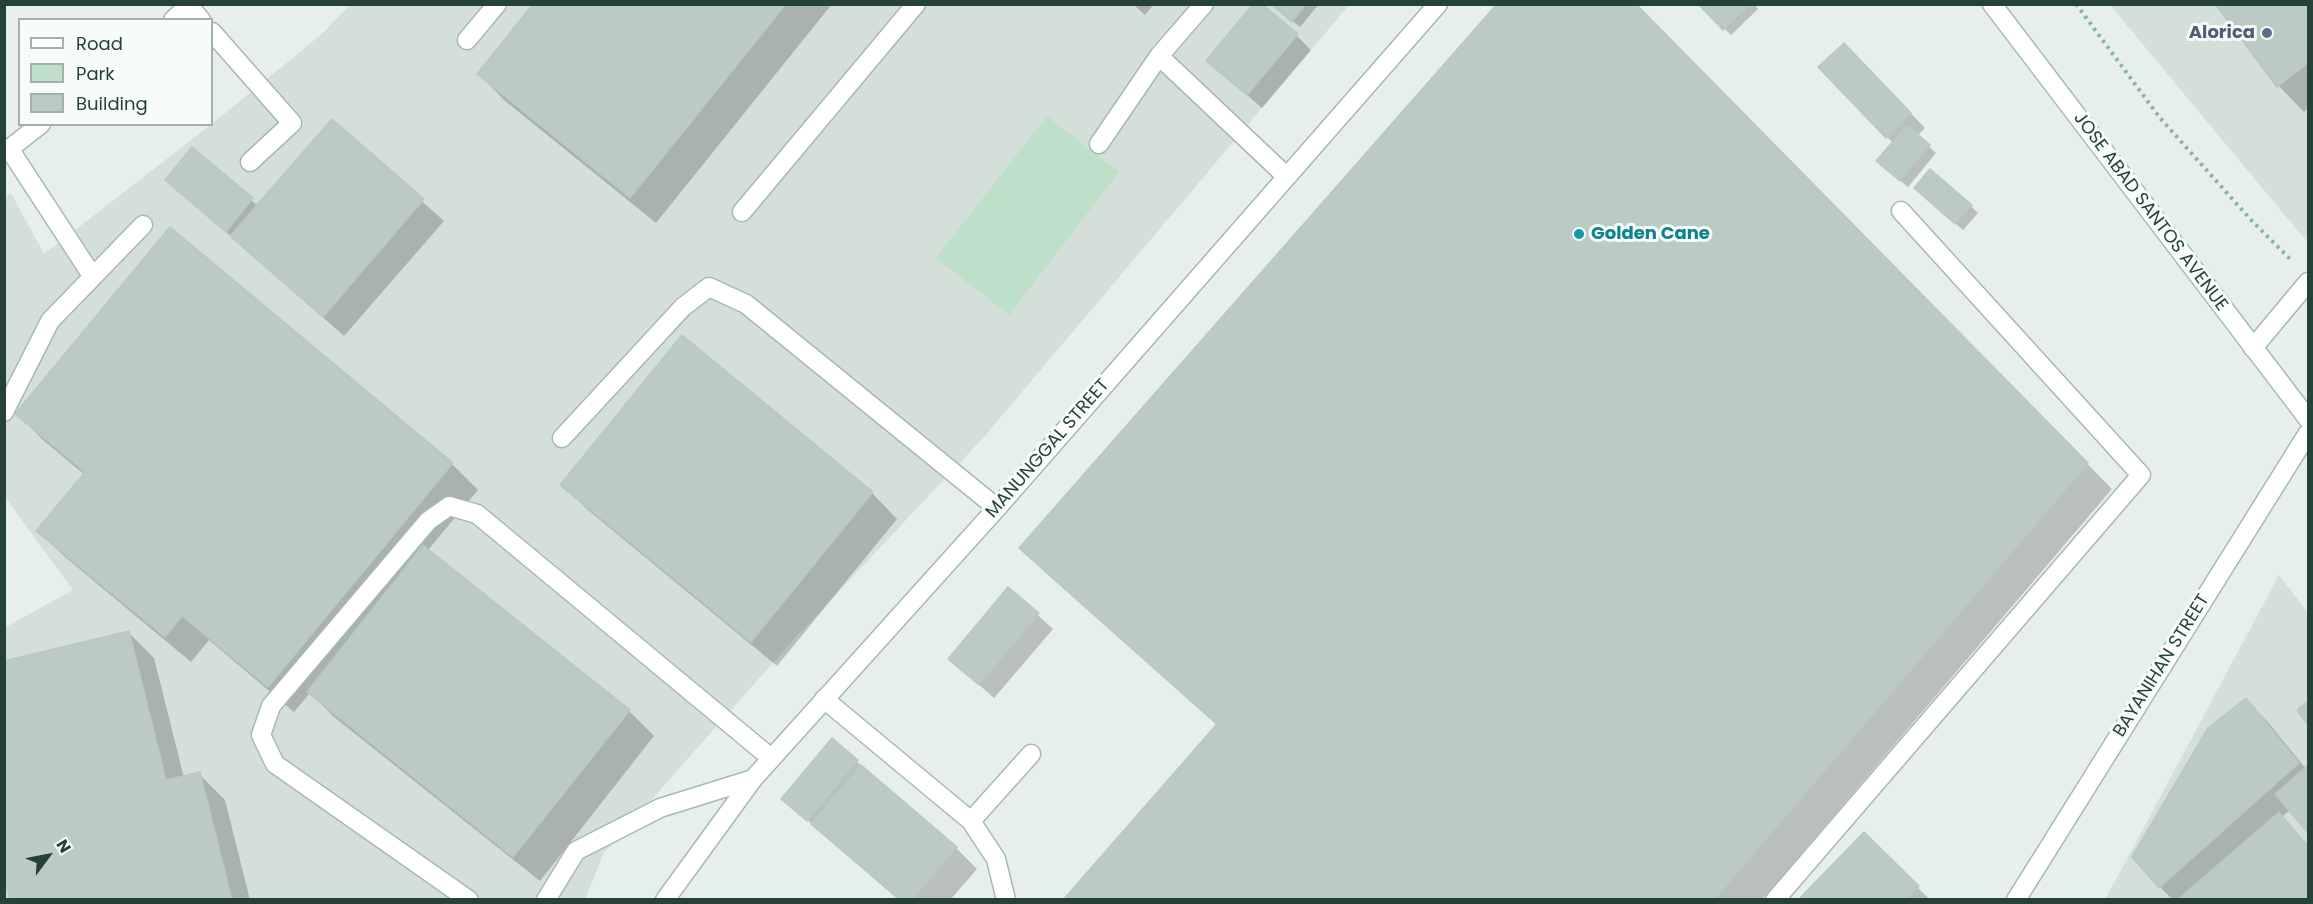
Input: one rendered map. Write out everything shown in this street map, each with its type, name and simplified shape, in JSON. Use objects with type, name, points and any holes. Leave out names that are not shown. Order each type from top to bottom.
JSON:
[{"type":"street","points":[[467,40],[497,4]]},
{"type":"street","points":[[742,212],[916,4]]},
{"type":"street","points":[[1099,144],[1159,56],[1204,4]]},
{"type":"street","name":"MANUNGGAL STREET","points":[[665,900],[753,779],[771,758],[997,508],[1438,4]]},
{"type":"street","name":"JOSE ABAD SANTOS AVENUE","points":[[1992,4],[2308,419]]},
{"type":"street","points":[[176,18],[191,9]]},
{"type":"street","points":[[213,33],[292,123],[250,162]]},
{"type":"street","points":[[1159,56],[1286,176]]},
{"type":"street","points":[[39,126],[7,152],[93,277]]},
{"type":"street","points":[[1775,900],[2141,475],[1901,211]]},
{"type":"street","points":[[4,412],[50,321],[143,225]]},
{"type":"street","points":[[2253,348],[2308,282]]},
{"type":"street","points":[[562,438],[683,307],[709,287],[746,304],[997,508]]},
{"type":"street","name":"BAYANIHAN STREET","points":[[2016,900],[2308,433]]},
{"type":"street","points":[[469,900],[275,764],[261,735],[271,706],[428,521],[449,506],[477,514],[771,758]]},
{"type":"street","points":[[824,699],[971,821],[996,859],[1006,900]]},
{"type":"street","points":[[971,821],[1031,754]]},
{"type":"street","points":[[546,900],[576,851],[660,808],[753,779]]},
{"type":"path","points":[[2076,4],[2160,118],[2252,221],[2292,261]]},
{"type":"shaded area","points":[[350,5],[1349,5],[983,438],[796,637],[604,853],[585,899],[5,899],[4,628],[73,590],[5,497],[5,197],[11,193],[44,254],[209,126],[213,126],[213,123],[323,33]]},
{"type":"shaded area","points":[[2110,5],[2308,5],[2308,242],[2298,231]]},
{"type":"shaded area","points":[[2279,575],[2308,613],[2308,899],[2105,900]]},
{"type":"green space","points":[[1047,116],[1119,172],[1009,315],[936,258]]},
{"type":"building","points":[[533,4],[786,4],[630,198],[477,74]]},
{"type":"building","points":[[1253,4],[1262,4],[1298,34],[1247,95],[1206,61]]},
{"type":"building","points":[[1271,4],[1306,4],[1292,22]]},
{"type":"building","name":"Golden Cane","points":[[1497,4],[1636,4],[2088,463],[1714,900],[1063,900],[1217,724],[1019,548]]},
{"type":"building","points":[[1698,4],[1749,4],[1723,30]]},
{"type":"building","points":[[2215,4],[2308,4],[2308,63],[2277,87]]},
{"type":"building","points":[[1844,43],[1911,113],[1886,138],[1818,67]]},
{"type":"building","points":[[332,119],[424,199],[323,317],[230,236]]},
{"type":"building","points":[[1907,125],[1930,145],[1900,181],[1876,161]]},
{"type":"building","points":[[192,147],[253,198],[226,232],[165,180]]},
{"type":"building","points":[[1930,169],[1972,205],[1955,224],[1914,188]]},
{"type":"building","points":[[170,227],[453,463],[268,687],[182,616],[165,637],[36,531],[85,472],[15,414]]},
{"type":"building","points":[[682,335],[873,492],[751,642],[560,485]]},
{"type":"building","points":[[423,545],[630,710],[513,857],[307,692]]},
{"type":"building","points":[[1008,587],[1039,613],[979,685],[948,659]]},
{"type":"building","points":[[129,631],[166,780],[200,772],[232,900],[10,900],[4,877],[4,661]]},
{"type":"building","points":[[2246,698],[2299,763],[2159,888],[2132,857],[2208,728]]},
{"type":"building","points":[[2308,701],[2308,725],[2297,710]]},
{"type":"building","points":[[832,738],[858,760],[807,821],[781,799]]},
{"type":"building","points":[[861,765],[957,847],[912,900],[900,900],[811,824]]},
{"type":"building","points":[[2308,765],[2308,833],[2275,794]]},
{"type":"building","points":[[2279,812],[2308,847],[2308,900],[2177,900]]},
{"type":"building","points":[[1864,832],[1919,886],[1906,900],[1798,900]]},
{"type":"place","name":"Alorica","points":[[2267,33]]},
{"type":"place","name":"Golden Cane","points":[[1579,234]]}]
